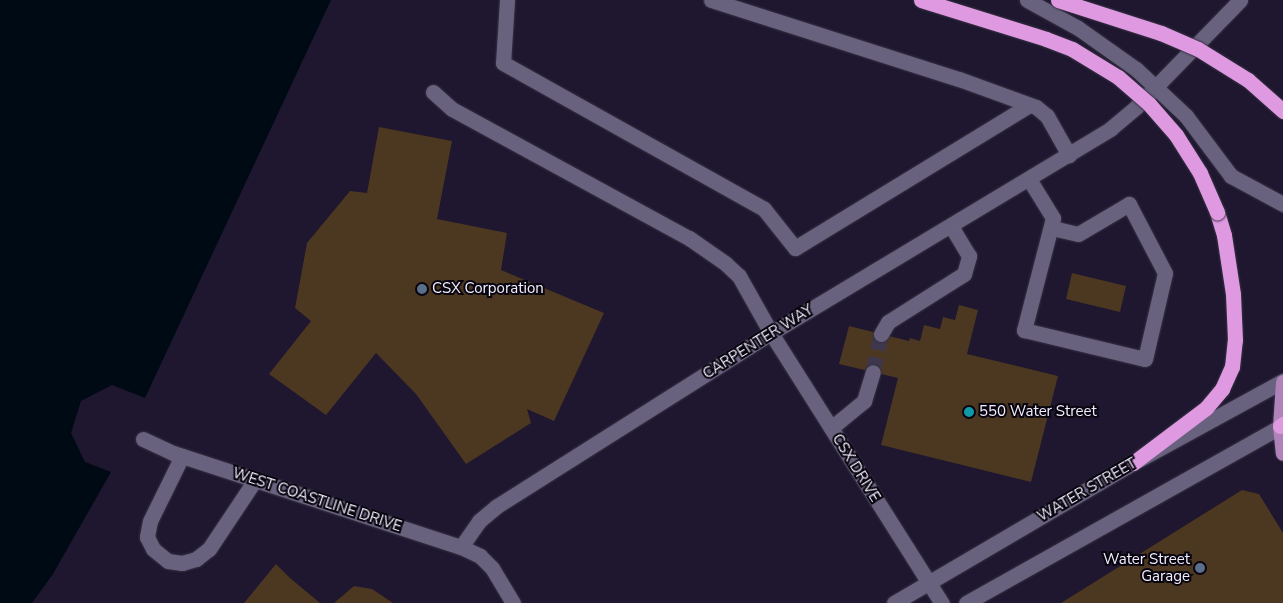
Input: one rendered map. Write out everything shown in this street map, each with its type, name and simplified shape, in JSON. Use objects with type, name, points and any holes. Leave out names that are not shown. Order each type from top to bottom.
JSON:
[{"type":"highway","points":[[921,0],[1046,38],[1072,49],[1118,77],[1153,108],[1176,135],[1200,173],[1217,212],[1224,235],[1233,294],[1236,335],[1232,367],[1222,389],[1206,408],[1133,463]]},
{"type":"highway","points":[[1058,0],[1161,33],[1198,48],[1248,80],[1283,111]]},
{"type":"main road","points":[[1283,381],[1283,453]]},
{"type":"street","points":[[507,0],[502,63],[764,209],[795,248],[1029,105]]},
{"type":"street","points":[[711,0],[959,79],[1029,105],[1047,116],[1069,155]]},
{"type":"street","points":[[1027,0],[1078,28],[1157,86],[1194,124],[1231,176],[1283,204]]},
{"type":"street","name":"CARPENTER WAY","points":[[460,547],[479,521],[496,506],[771,333],[1069,155],[1119,123],[1240,0]]},
{"type":"street","name":"CSX DRIVE","points":[[433,92],[452,109],[689,238],[725,263],[739,276],[771,333],[942,603]]},
{"type":"street","points":[[1029,179],[1053,218],[1052,228],[1024,330],[1144,359],[1165,273],[1129,204],[1078,234],[1052,228]]},
{"type":"street","points":[[881,334],[888,322],[964,274],[969,256],[951,226]]},
{"type":"street","points":[[831,428],[864,401],[872,372]]},
{"type":"street","name":"WATER STREET","points":[[894,603],[1133,463],[1283,381]]},
{"type":"street","points":[[966,603],[1282,425]]},
{"type":"street","name":"WEST COASTLINE DRIVE","points":[[143,439],[178,455],[460,547],[480,556],[492,568],[513,603]]},
{"type":"street","points":[[178,455],[150,520],[147,537],[153,549],[168,561],[182,562],[196,559],[209,549],[255,480]]},
{"type":"shaded area","points":[[0,0],[331,0],[145,398],[112,385],[81,401],[71,433],[85,462],[111,472],[53,574],[32,603],[0,603]]},
{"type":"building","name":"CSX Corporation","points":[[379,127],[452,141],[437,219],[507,233],[501,270],[604,313],[554,421],[527,409],[531,423],[466,464],[416,394],[376,353],[326,415],[269,374],[311,321],[295,308],[307,243],[350,191],[367,193]]},
{"type":"building","points":[[1072,273],[1126,286],[1120,312],[1066,299]]},
{"type":"building","name":"550 Water Street","points":[[959,305],[978,310],[967,354],[1058,376],[1031,482],[881,445],[898,378],[839,364],[849,326],[909,341],[910,338],[920,341],[924,325],[940,329],[943,317],[955,320]]},
{"type":"building","name":"Water Street Garage","points":[[1242,490],[1259,494],[1283,533],[1283,603],[1061,603]]},
{"type":"building","points":[[276,564],[290,578],[320,603],[244,603]]},
{"type":"building","points":[[354,586],[372,589],[393,603],[334,603]]},
{"type":"tunnel","points":[[873,372],[881,334]]},
{"type":"place","name":"CSX Corporation","points":[[422,289]]},
{"type":"place","name":"550 Water Street","points":[[969,412]]},
{"type":"place","name":"Water Street Garage","points":[[1200,568]]}]
